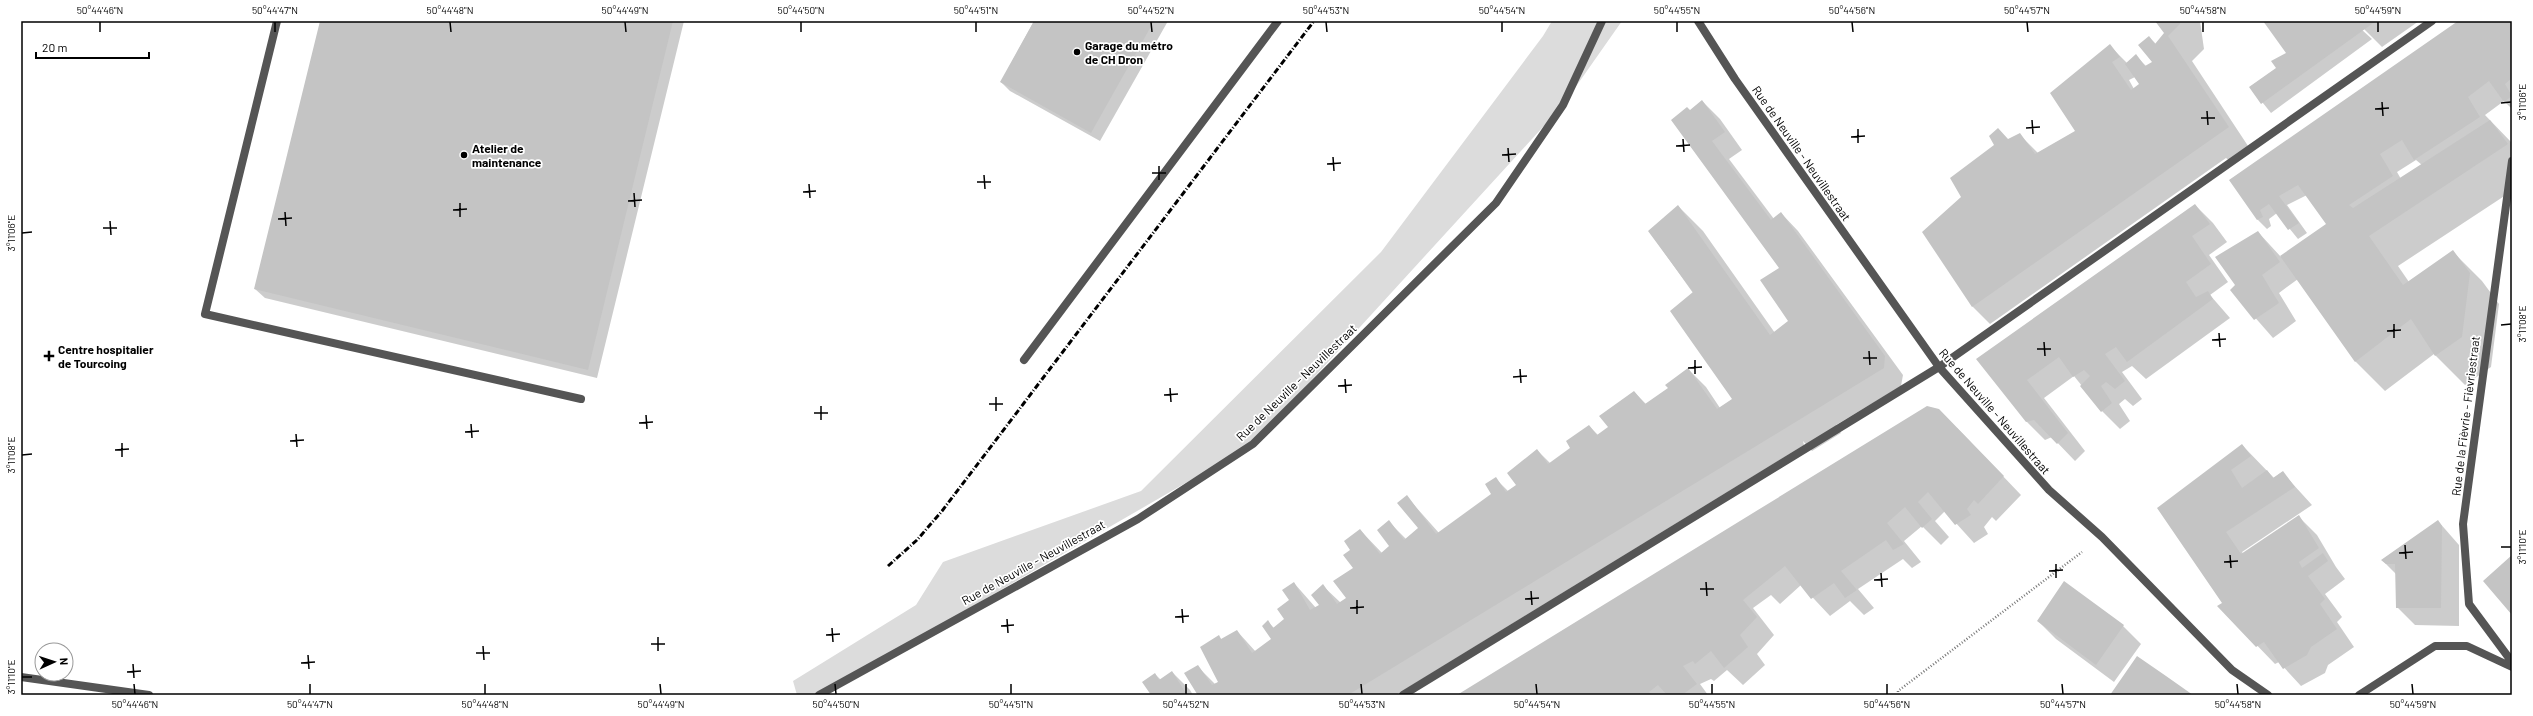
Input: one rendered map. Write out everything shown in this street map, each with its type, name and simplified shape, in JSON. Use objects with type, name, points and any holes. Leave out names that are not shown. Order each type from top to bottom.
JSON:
[{"type":"street","points":[[277,21],[205,314],[580,399]]},
{"type":"street","points":[[1024,360],[1278,21]]},
{"type":"street","name":"Rue de Neuville - Neuvillestraat","points":[[819,695],[1138,519],[1254,444],[1496,203],[1563,105],[1602,21]]},
{"type":"street","name":"Rue de Neuville - Neuvillestraat","points":[[1698,21],[1735,79],[1939,367],[2049,490],[2102,537],[2232,670],[2268,695]]},
{"type":"street","points":[[1403,695],[1939,367],[2432,21]]},
{"type":"street","name":"Rue de la Fièvrie - Fièvriestraat","points":[[2512,161],[2463,524],[2469,604],[2512,662]]},
{"type":"street","points":[[2359,695],[2435,646],[2467,646],[2512,668]]},
{"type":"street","points":[[21,677],[149,695]]},
{"type":"path","points":[[1898,695],[1898,691],[2102,537]]},
{"type":"shaded area","points":[[1552,21],[1622,21],[1563,105],[1253,444],[819,695],[797,695],[793,681],[916,605],[943,562],[1141,491],[1381,252],[1543,36]]},
{"type":"building","name":"Atelier de maintenance","points":[[320,21],[673,21],[588,370],[254,289]]},
{"type":"building","name":"Garage du métro de CH Dron","points":[[1034,21],[1154,21],[1091,133],[1000,82]]},
{"type":"building","points":[[2155,21],[2180,21],[2180,24],[2168,36],[2229,127],[1972,307],[1922,232],[1961,197],[1950,178],[1994,145],[1989,136],[1998,128],[2008,139],[2020,133],[2035,154],[2075,131],[2050,93],[2110,44],[2120,57],[2112,62],[2131,90],[2139,84],[2125,64],[2136,54],[2145,66],[2152,62],[2138,45],[2149,36],[2155,44],[2164,33]]},
{"type":"building","points":[[2263,21],[2376,21],[2261,104],[2249,87],[2276,68],[2271,61],[2286,53]]},
{"type":"building","points":[[2458,21],[2512,21],[2512,78],[2505,84],[2512,96],[2504,102],[2489,81],[2468,97],[2480,117],[2414,160],[2402,140],[2380,154],[2393,176],[2349,205],[2353,208],[2490,120],[2508,144],[2369,236],[2403,285],[2453,250],[2470,273],[2462,337],[2435,356],[2411,319],[2355,362],[2280,256],[2326,224],[2298,185],[2279,196],[2299,223],[2288,230],[2269,204],[2260,210],[2263,217],[2257,220],[2229,180]]},
{"type":"building","points":[[1702,100],[1725,132],[1712,141],[1771,220],[1781,212],[1885,356],[1884,368],[1348,695],[1195,695],[1197,694],[1184,673],[1198,665],[1212,685],[1218,682],[1200,647],[1219,635],[1221,639],[1237,630],[1252,653],[1271,639],[1262,626],[1268,620],[1273,628],[1284,619],[1277,609],[1289,600],[1282,590],[1294,582],[1310,610],[1319,605],[1311,595],[1323,584],[1337,604],[1346,598],[1333,581],[1353,568],[1343,555],[1350,550],[1344,541],[1360,529],[1380,554],[1389,546],[1377,530],[1389,520],[1404,540],[1418,528],[1397,503],[1407,495],[1436,534],[1491,494],[1485,484],[1496,477],[1506,492],[1516,485],[1507,473],[1537,449],[1548,464],[1570,448],[1566,441],[1589,425],[1597,435],[1608,427],[1599,416],[1634,391],[1645,404],[1668,388],[1665,385],[1688,368],[1717,409],[1732,399],[1670,311],[1693,292],[1648,231],[1678,205],[1770,335],[1788,321],[1760,280],[1779,268],[1671,120],[1687,107],[1690,110]]},
{"type":"building","points":[[2195,204],[2210,224],[2192,236],[2211,264],[2186,282],[2196,297],[2208,291],[2213,299],[2127,362],[2116,347],[2105,354],[2125,381],[2115,389],[2106,382],[2101,386],[2112,403],[2101,412],[2080,386],[2090,376],[2084,370],[2073,377],[2059,357],[2027,380],[2068,433],[2057,444],[2034,420],[2026,422],[1976,359]]},
{"type":"building","points":[[2258,231],[2280,262],[2262,275],[2279,303],[2254,320],[2230,290],[2235,285],[2215,257]]},
{"type":"building","points":[[1927,406],[1939,409],[2004,476],[1978,504],[1974,500],[1967,509],[1971,515],[1955,525],[1928,492],[1918,502],[1932,519],[1922,528],[1905,507],[1887,523],[1904,544],[1893,550],[1886,540],[1841,571],[1857,590],[1845,598],[1834,583],[1811,599],[1785,566],[1743,600],[1757,617],[1740,635],[1748,647],[1724,668],[1711,651],[1695,664],[1693,661],[1683,666],[1697,684],[1682,695],[1667,695],[1658,685],[1649,692],[1652,695],[1457,695]]},
{"type":"building","points":[[2242,444],[2251,456],[2231,470],[2242,488],[2267,470],[2273,478],[2283,471],[2295,487],[2226,532],[2241,554],[2299,515],[2319,548],[2299,562],[2302,568],[2323,553],[2328,561],[2308,576],[2325,599],[2320,604],[2337,629],[2311,647],[2307,655],[2283,669],[2264,642],[2256,647],[2217,606],[2222,603],[2157,508]]},
{"type":"building","points":[[2438,520],[2442,526],[2441,608],[2396,608],[2395,564],[2386,564],[2381,560]]},
{"type":"building","points":[[2512,555],[2512,615],[2483,581]]},
{"type":"building","points":[[2064,581],[2124,625],[2096,665],[2037,621]]},
{"type":"building","points":[[2137,656],[2166,676],[2193,695],[2110,695]]},
{"type":"building","points":[[1172,671],[1187,695],[1151,695],[1142,682],[1155,673],[1159,680]]},
{"type":"railway","points":[[888,566],[917,540],[942,511],[1314,21]]},
{"type":"place","name":"Garage du métro de CH Dron","points":[[1077,52]]},
{"type":"place","name":"Atelier de maintenance","points":[[464,155]]},
{"type":"place","name":"Centre hospitalier de Tourcoing","points":[[49,356]]}]
